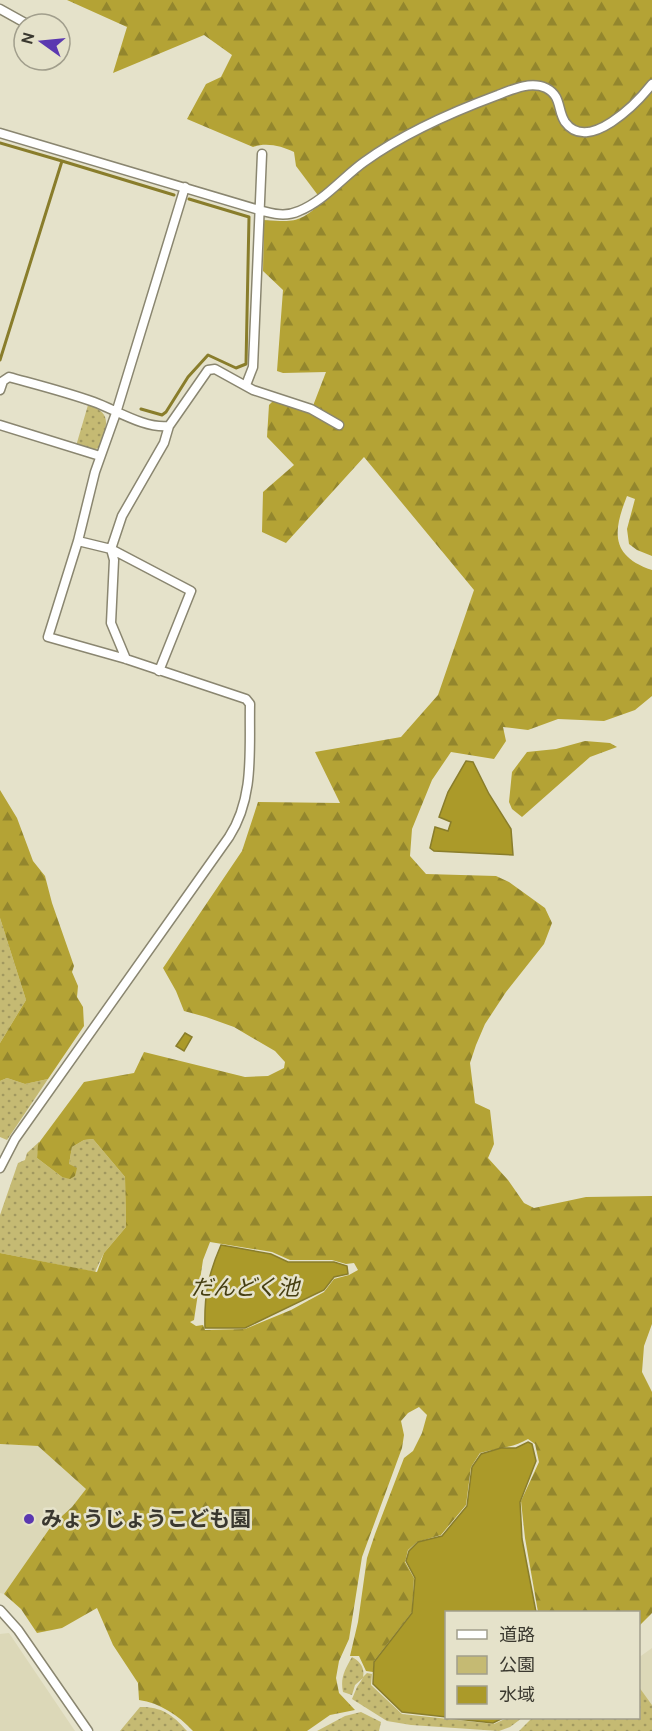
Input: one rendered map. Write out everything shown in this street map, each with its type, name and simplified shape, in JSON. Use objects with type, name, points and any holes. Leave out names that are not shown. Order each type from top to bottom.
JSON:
[{"type":"street","points":[[0,133],[279,214],[302,210],[366,160],[404,138],[489,99],[524,86],[540,86],[549,90],[557,99],[566,124],[578,132],[586,133],[604,128],[645,93],[652,84]]},
{"type":"street","points":[[246,385],[253,367],[262,154]]},
{"type":"street","points":[[0,1168],[15,1139],[217,855],[242,816],[248,784],[250,704],[238,696],[126,659],[48,637],[78,541],[100,456],[116,413],[185,187]]},
{"type":"street","points":[[126,659],[111,623],[114,560],[111,549],[122,516],[164,443],[169,426],[208,370],[215,369],[261,394],[311,410],[339,425]]},
{"type":"street","points":[[0,390],[3,381],[9,377],[76,396],[116,413],[154,425],[169,426]]},
{"type":"street","points":[[0,425],[100,456]]},
{"type":"street","points":[[78,541],[111,549],[191,591],[159,671]]},
{"type":"street","points":[[0,1610],[18,1629],[88,1731]]},
{"type":"shaded area","name":"みょうじょうこども園","points":[[0,1444],[38,1446],[86,1489],[72,1507],[52,1525],[4,1594],[0,1593]]},
{"type":"shaded area","points":[[9,1633],[75,1731],[0,1731],[0,1634]]},
{"type":"shaded area","points":[[652,1648],[652,1705],[640,1688],[640,1657]]},
{"type":"green space","points":[[67,0],[652,0],[652,556],[629,544],[627,529],[635,499],[627,496],[619,520],[618,541],[628,557],[652,570],[652,696],[635,710],[604,721],[558,719],[528,730],[503,727],[506,741],[494,759],[451,752],[432,780],[412,829],[410,856],[426,874],[496,876],[509,882],[545,908],[552,923],[544,944],[506,992],[485,1024],[470,1063],[475,1103],[490,1110],[494,1144],[488,1158],[508,1180],[524,1203],[534,1208],[586,1197],[652,1196],[652,1324],[644,1346],[642,1372],[652,1392],[652,1613],[640,1625],[640,1611],[538,1611],[521,1501],[539,1462],[535,1444],[528,1439],[511,1446],[480,1453],[471,1467],[466,1505],[441,1535],[417,1542],[408,1550],[405,1562],[414,1578],[412,1612],[374,1661],[373,1672],[366,1671],[359,1656],[350,1656],[358,1622],[367,1558],[404,1458],[413,1451],[422,1433],[427,1415],[419,1407],[408,1413],[401,1421],[404,1435],[402,1448],[362,1557],[349,1639],[339,1661],[336,1678],[339,1693],[355,1710],[330,1715],[307,1731],[193,1731],[168,1711],[139,1700],[138,1683],[113,1645],[97,1608],[62,1628],[37,1633],[21,1609],[4,1594],[52,1525],[72,1507],[86,1489],[38,1446],[0,1444],[0,1253],[97,1272],[104,1253],[126,1227],[125,1177],[93,1139],[84,1140],[72,1147],[69,1164],[77,1168],[75,1176],[70,1179],[62,1177],[37,1158],[38,1144],[84,1082],[134,1073],[144,1052],[245,1077],[268,1076],[284,1068],[285,1062],[275,1051],[234,1027],[184,1011],[163,968],[242,851],[258,802],[340,803],[315,752],[401,737],[438,695],[474,590],[364,457],[286,543],[262,532],[263,492],[294,465],[267,437],[269,405],[273,401],[311,411],[326,372],[283,373],[277,371],[283,290],[263,271],[264,220],[296,220],[323,202],[296,166],[294,152],[274,145],[253,147],[187,119],[206,84],[221,77],[232,55],[204,35],[113,73],[127,27]],"holes":[[[210,1242],[272,1252],[290,1260],[332,1260],[346,1264],[354,1263],[358,1270],[334,1279],[324,1292],[291,1310],[245,1329],[205,1330],[203,1325],[196,1326],[190,1322],[194,1320],[203,1260]]]},
{"type":"green space","points":[[88,405],[102,412],[106,421],[100,447],[92,451],[76,446]]},
{"type":"green space","points":[[585,741],[610,743],[617,747],[590,757],[522,817],[512,809],[509,802],[512,772],[527,752],[556,749]]},
{"type":"green space","points":[[0,790],[17,818],[33,861],[45,876],[74,966],[72,972],[78,986],[77,997],[83,1007],[84,1026],[48,1079],[25,1084],[7,1078],[0,1081],[0,1043],[26,1000],[0,918]]},
{"type":"green space","points":[[0,918],[26,1000],[0,1043]]},
{"type":"green space","points":[[7,1078],[25,1084],[48,1079],[7,1140],[0,1137],[0,1081]]},
{"type":"green space","points":[[93,1139],[125,1177],[126,1227],[104,1253],[95,1272],[0,1253],[0,1215],[18,1163],[25,1160],[27,1153],[39,1142],[37,1158],[62,1177],[69,1164],[72,1147],[84,1140]]},
{"type":"green space","points":[[352,1657],[361,1665],[363,1677],[367,1673],[372,1674],[371,1685],[402,1714],[494,1724],[505,1719],[521,1719],[510,1727],[499,1731],[411,1725],[387,1721],[352,1699],[363,1678],[355,1685],[352,1695],[343,1692],[342,1682]]},
{"type":"green space","points":[[640,1688],[652,1705],[652,1731],[519,1731],[531,1719],[640,1719]]},
{"type":"green space","points":[[140,1707],[155,1708],[166,1713],[187,1731],[120,1731]]},
{"type":"green space","points":[[361,1712],[381,1722],[379,1731],[317,1731],[345,1716]]},
{"type":"water","points":[[466,761],[473,762],[489,794],[511,829],[513,855],[434,851],[430,848],[435,827],[448,831],[451,822],[439,817],[448,792]]},
{"type":"water","points":[[185,1033],[192,1037],[184,1051],[176,1046]]},
{"type":"water","name":"だんどく池","points":[[221,1245],[271,1254],[288,1262],[334,1262],[347,1266],[348,1274],[334,1277],[324,1290],[245,1328],[205,1328],[208,1285]]},
{"type":"water","points":[[528,1442],[532,1444],[536,1461],[520,1502],[522,1539],[536,1611],[445,1611],[445,1717],[402,1712],[373,1684],[374,1662],[412,1613],[415,1578],[406,1561],[409,1551],[418,1542],[442,1536],[467,1506],[472,1467],[481,1454],[501,1448],[516,1448]]},
{"type":"water","points":[[457,1719],[501,1719],[493,1723]]},
{"type":"waterway","points":[[0,143],[62,161],[0,360]]},
{"type":"waterway","points":[[62,161],[174,195]]},
{"type":"waterway","points":[[141,409],[162,415],[166,412],[188,377],[208,355],[236,368],[246,364],[249,217],[189,199]]},
{"type":"place","name":"みょうじょうこども園","points":[[29,1519]]}]
